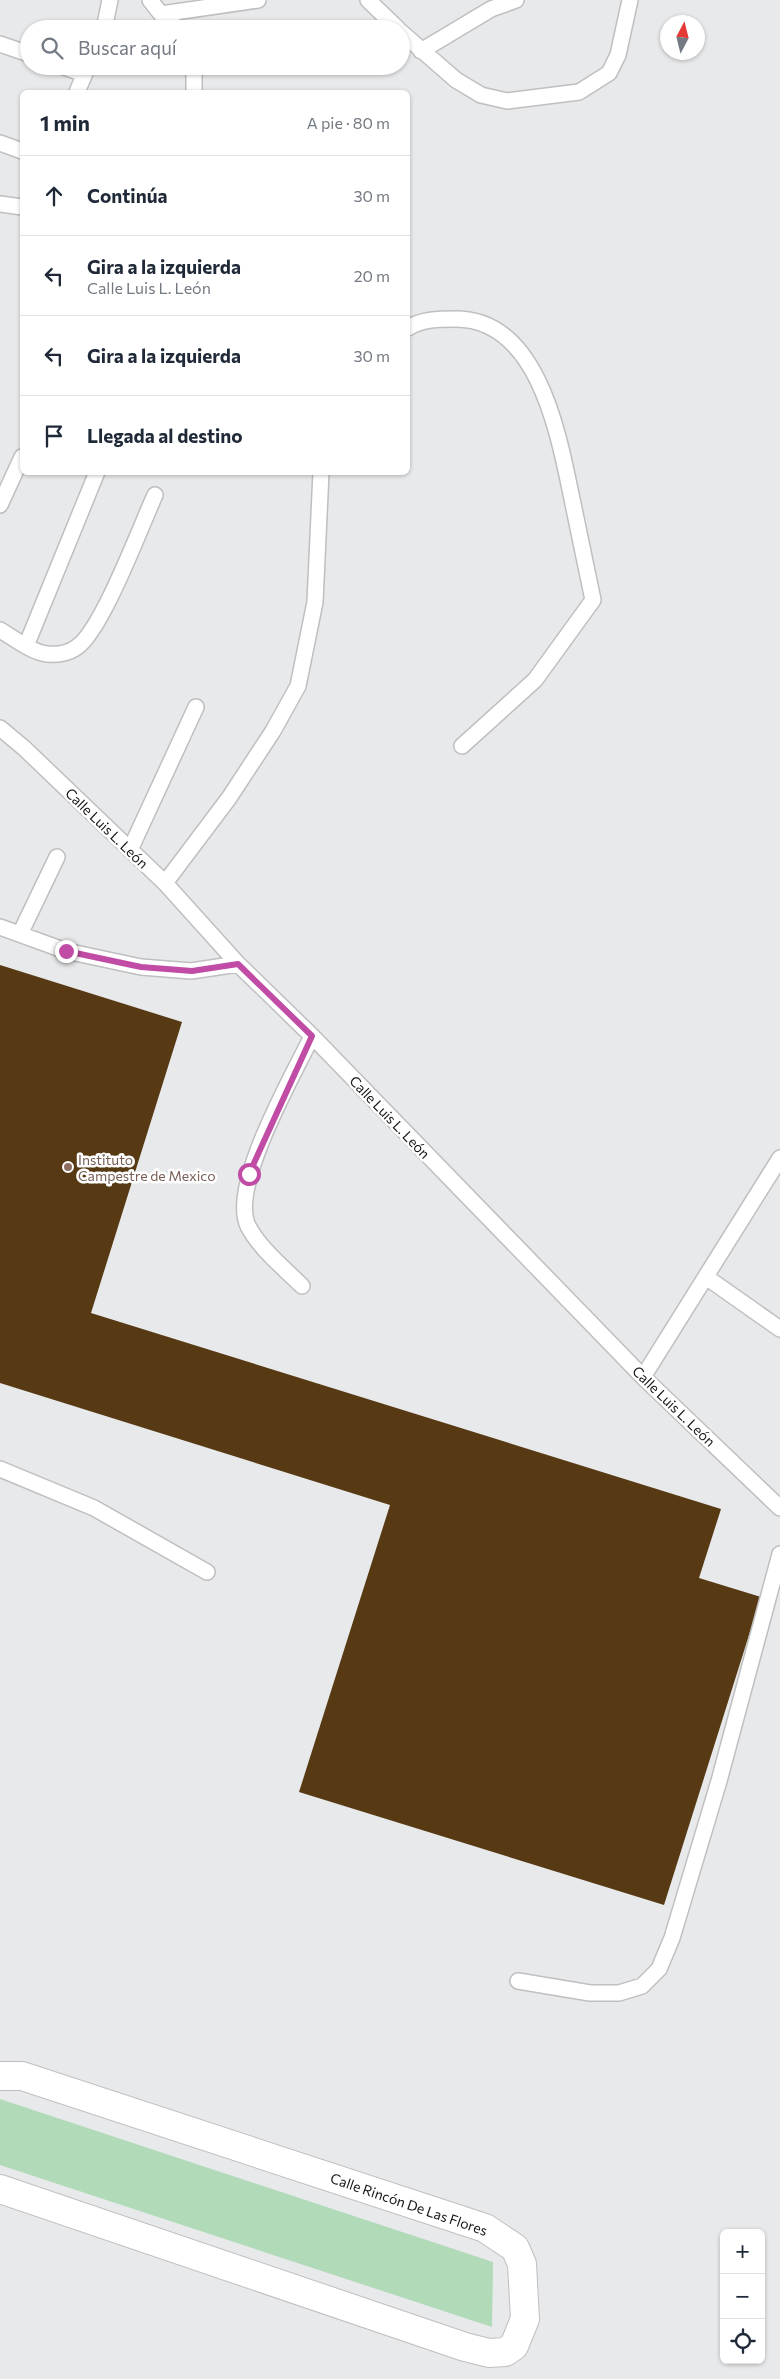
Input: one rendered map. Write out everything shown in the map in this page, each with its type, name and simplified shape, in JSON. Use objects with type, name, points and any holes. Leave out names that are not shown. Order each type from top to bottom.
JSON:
[{"type":"street","name":"Calle Rincón De Las Flores","points":[[0,2076],[22,2076],[485,2228],[502,2237],[515,2248],[522,2264],[525,2319],[514,2346],[505,2352],[489,2353],[464,2347],[0,2189]]},
{"type":"lane","points":[[106,20],[110,0]]},
{"type":"lane","points":[[150,0],[168,20]]},
{"type":"lane","points":[[161,14],[258,0]]},
{"type":"lane","points":[[368,0],[389,20]]},
{"type":"lane","points":[[421,51],[491,8],[516,0]]},
{"type":"lane","points":[[410,41],[456,80],[481,95],[507,101],[578,92],[609,73],[618,55],[630,0]]},
{"type":"lane","points":[[0,44],[20,51]]},
{"type":"lane","points":[[78,90],[84,75]]},
{"type":"lane","points":[[194,75],[194,90]]},
{"type":"lane","points":[[0,142],[20,150]]},
{"type":"lane","points":[[0,204],[20,207]]},
{"type":"lane","points":[[410,327],[436,319],[465,319],[492,327],[523,354],[539,383],[558,431],[593,600],[535,680],[462,746]]},
{"type":"lane","points":[[0,505],[20,461]]},
{"type":"lane","points":[[26,646],[96,475]]},
{"type":"lane","points":[[165,883],[229,798],[273,731],[298,686],[315,602],[321,475]]},
{"type":"lane","points":[[0,630],[26,646],[46,654],[62,653],[76,648],[86,639],[96,625],[155,495]]},
{"type":"lane","points":[[130,850],[196,707]]},
{"type":"lane","name":"Calle Luis L. León","points":[[0,728],[165,883],[238,964],[312,1036],[643,1377],[780,1508]]},
{"type":"lane","points":[[20,934],[57,857]]},
{"type":"lane","points":[[0,927],[66,951],[141,967],[192,971],[238,964]]},
{"type":"lane","points":[[302,1286],[263,1247],[248,1225],[244,1199],[249,1174],[256,1157],[312,1036]]},
{"type":"lane","points":[[643,1377],[780,1159]]},
{"type":"lane","points":[[706,1277],[780,1328]]},
{"type":"lane","points":[[0,1469],[94,1508],[207,1572]]},
{"type":"lane","points":[[518,1980],[590,1993],[619,1993],[642,1986],[659,1969],[672,1938],[713,1799],[780,1554]]},
{"type":"green space","points":[[0,2099],[493,2262],[492,2327],[0,2165]]},
{"type":"building","points":[[0,965],[182,1022],[91,1313],[721,1509],[699,1578],[761,1597],[664,1905],[299,1792],[390,1505],[0,1383]]},
{"type":"place","name":"Instituto Campestre de Mexico","points":[[68,1167]]},
{"type":"route","points":[[66,951],[141,967],[192,971],[238,964],[312,1036],[266,1132],[249,1174]]}]
